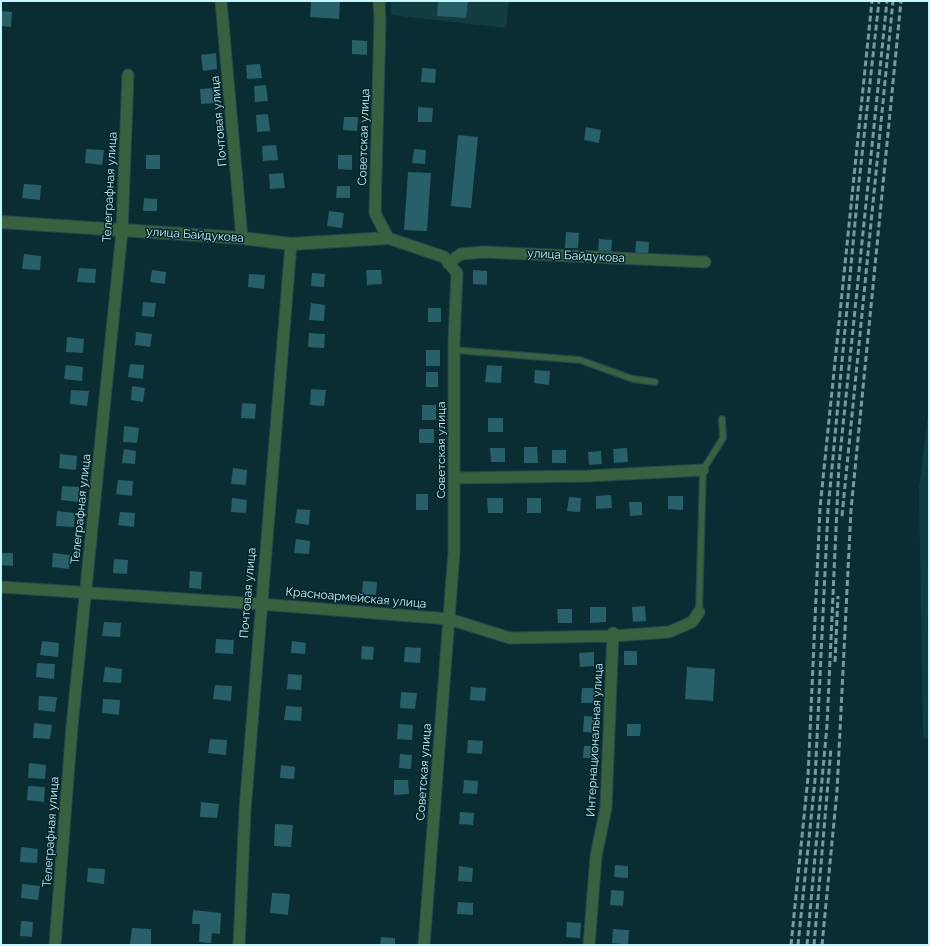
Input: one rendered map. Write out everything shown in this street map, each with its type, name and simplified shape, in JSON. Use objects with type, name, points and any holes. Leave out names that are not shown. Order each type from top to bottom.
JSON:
[{"type":"street","name":"Почтовая улица","points":[[221,1],[242,238]]},
{"type":"street","name":"Советская улица","points":[[379,1],[380,21],[375,213],[388,238]]},
{"type":"street","name":"Телеграфная улица","points":[[55,945],[71,734],[122,231],[128,75]]},
{"type":"street","name":"улица Байдукова","points":[[1,222],[242,238],[291,244],[388,238]]},
{"type":"street","points":[[388,238],[444,258],[448,263]]},
{"type":"street","name":"Почтовая улица","points":[[239,945],[245,810],[260,604],[291,244]]},
{"type":"street","name":"улица Байдукова","points":[[448,263],[461,254],[484,252],[705,262]]},
{"type":"street","name":"Советская улица","points":[[424,945],[454,552],[454,350],[456,273],[448,263]]},
{"type":"street","points":[[454,478],[588,476],[703,470]]},
{"type":"street","name":"Красноармейская улица","points":[[1,587],[260,604],[449,619],[510,638],[669,632],[692,622],[699,612]]},
{"type":"street","name":"Интернациональная улица","points":[[589,945],[596,856],[606,808],[613,634]]},
{"type":"lane","points":[[454,350],[580,360],[633,379],[655,382]]},
{"type":"lane","points":[[699,612],[703,470],[723,438],[722,419]]},
{"type":"shaded area","points":[[391,1],[509,1],[506,28],[391,15]]},
{"type":"shaded area","points":[[929,406],[929,739],[923,738],[919,488]]},
{"type":"building","points":[[311,1],[340,1],[339,19],[310,17]]},
{"type":"building","points":[[438,1],[468,1],[466,18],[437,16]]},
{"type":"building","points":[[1,11],[12,12],[11,27],[1,26]]},
{"type":"building","points":[[352,40],[367,41],[367,55],[352,54]]},
{"type":"building","points":[[216,53],[217,69],[203,71],[201,55]]},
{"type":"building","points":[[260,64],[262,78],[247,79],[246,65]]},
{"type":"building","points":[[422,68],[436,69],[435,83],[421,82]]},
{"type":"building","points":[[266,85],[268,101],[255,102],[254,86]]},
{"type":"building","points":[[214,88],[215,103],[201,104],[200,89]]},
{"type":"building","points":[[418,107],[433,108],[432,122],[418,122]]},
{"type":"building","points":[[268,114],[270,131],[257,132],[256,115]]},
{"type":"building","points":[[344,117],[358,117],[357,131],[343,130]]},
{"type":"building","points":[[586,127],[601,130],[599,143],[584,140]]},
{"type":"building","points":[[458,135],[478,137],[471,208],[451,206]]},
{"type":"building","points":[[276,145],[278,160],[263,161],[262,146]]},
{"type":"building","points":[[86,149],[104,150],[102,165],[85,163]]},
{"type":"building","points":[[414,149],[426,150],[425,164],[412,163]]},
{"type":"building","points":[[146,155],[160,155],[160,169],[146,169]]},
{"type":"building","points":[[338,155],[352,155],[352,170],[338,169]]},
{"type":"building","points":[[408,172],[431,173],[427,231],[404,230]]},
{"type":"building","points":[[283,173],[285,188],[270,189],[269,174]]},
{"type":"building","points":[[24,184],[41,185],[40,200],[22,198]]},
{"type":"building","points":[[337,186],[350,186],[350,198],[336,198]]},
{"type":"building","points":[[144,198],[157,199],[157,211],[143,211]]},
{"type":"building","points":[[329,211],[344,213],[342,228],[327,226]]},
{"type":"building","points":[[566,232],[579,233],[578,248],[565,248]]},
{"type":"building","points":[[599,239],[612,240],[611,255],[598,255]]},
{"type":"building","points":[[636,241],[649,242],[648,258],[635,258]]},
{"type":"building","points":[[24,254],[41,256],[40,270],[22,269]]},
{"type":"building","points":[[79,268],[96,269],[95,283],[77,282]]},
{"type":"building","points":[[152,270],[166,272],[165,284],[150,282]]},
{"type":"building","points":[[366,270],[381,270],[382,284],[367,285]]},
{"type":"building","points":[[473,270],[487,271],[487,285],[473,284]]},
{"type":"building","points":[[312,273],[325,274],[324,287],[311,286]]},
{"type":"building","points":[[249,274],[265,275],[264,289],[248,287]]},
{"type":"building","points":[[143,302],[156,303],[154,317],[142,316]]},
{"type":"building","points":[[311,303],[325,305],[324,321],[309,320]]},
{"type":"building","points":[[428,308],[441,308],[441,322],[428,322]]},
{"type":"building","points":[[136,332],[152,334],[150,347],[135,345]]},
{"type":"building","points":[[309,333],[325,334],[324,348],[308,347]]},
{"type":"building","points":[[67,337],[84,339],[83,353],[66,352]]},
{"type":"building","points":[[426,350],[440,350],[440,366],[426,366]]},
{"type":"building","points":[[130,364],[144,365],[143,379],[128,377]]},
{"type":"building","points":[[66,365],[83,367],[82,381],[64,379]]},
{"type":"building","points":[[487,365],[502,366],[501,383],[485,382]]},
{"type":"building","points":[[535,370],[550,371],[549,385],[534,383]]},
{"type":"building","points":[[426,372],[438,372],[438,387],[426,387]]},
{"type":"building","points":[[132,386],[145,388],[143,402],[131,400]]},
{"type":"building","points":[[311,389],[326,390],[324,406],[310,405]]},
{"type":"building","points":[[71,390],[89,391],[87,406],[70,404]]},
{"type":"building","points":[[242,403],[256,404],[255,419],[241,418]]},
{"type":"building","points":[[422,405],[436,405],[436,420],[422,420]]},
{"type":"building","points":[[488,418],[503,418],[503,432],[488,432]]},
{"type":"building","points":[[124,426],[139,428],[137,443],[123,442]]},
{"type":"building","points":[[419,429],[434,429],[434,443],[419,443]]},
{"type":"building","points":[[524,447],[537,447],[538,463],[524,463]]},
{"type":"building","points":[[490,448],[505,448],[505,462],[491,462]]},
{"type":"building","points":[[627,448],[628,462],[614,463],[613,449]]},
{"type":"building","points":[[124,449],[136,451],[135,464],[122,463]]},
{"type":"building","points":[[552,450],[566,450],[566,463],[552,463]]},
{"type":"building","points":[[601,451],[602,464],[589,465],[588,452]]},
{"type":"building","points":[[60,454],[77,456],[76,470],[59,468]]},
{"type":"building","points":[[233,468],[247,470],[246,485],[231,484]]},
{"type":"building","points":[[118,480],[133,481],[132,496],[116,494]]},
{"type":"building","points":[[62,486],[79,487],[78,502],[61,500]]},
{"type":"building","points":[[416,494],[428,494],[428,510],[416,510]]},
{"type":"building","points":[[611,495],[612,508],[596,509],[596,496]]},
{"type":"building","points":[[668,496],[683,496],[683,510],[668,509]]},
{"type":"building","points":[[569,497],[581,498],[580,512],[567,511]]},
{"type":"building","points":[[232,498],[247,500],[246,513],[231,512]]},
{"type":"building","points":[[487,498],[503,498],[503,513],[488,513]]},
{"type":"building","points":[[527,498],[541,498],[541,513],[527,513]]},
{"type":"building","points":[[629,502],[642,502],[642,515],[630,516]]},
{"type":"building","points":[[297,509],[310,510],[309,525],[295,523]]},
{"type":"building","points":[[57,511],[75,513],[74,527],[56,526]]},
{"type":"building","points":[[120,512],[135,513],[134,527],[118,525]]},
{"type":"building","points":[[296,539],[310,541],[309,554],[294,553]]},
{"type":"building","points":[[1,553],[13,553],[13,566],[1,565]]},
{"type":"building","points":[[53,553],[70,555],[69,569],[52,567]]},
{"type":"building","points":[[114,559],[128,560],[127,574],[113,573]]},
{"type":"building","points":[[190,571],[202,572],[201,589],[189,588]]},
{"type":"building","points":[[363,581],[377,582],[376,595],[362,594]]},
{"type":"building","points":[[645,606],[646,621],[633,622],[632,607]]},
{"type":"building","points":[[590,607],[606,607],[606,622],[590,623]]},
{"type":"building","points":[[557,609],[572,609],[572,623],[558,623]]},
{"type":"building","points":[[104,622],[121,623],[120,637],[102,636]]},
{"type":"building","points":[[216,639],[234,640],[233,654],[215,653]]},
{"type":"building","points":[[42,641],[59,643],[58,657],[40,655]]},
{"type":"building","points":[[292,641],[306,643],[305,654],[291,653]]},
{"type":"building","points":[[362,646],[374,647],[373,660],[361,659]]},
{"type":"building","points":[[405,647],[421,648],[420,663],[404,662]]},
{"type":"building","points":[[624,651],[637,651],[637,665],[624,665]]},
{"type":"building","points":[[594,652],[594,666],[580,667],[579,653]]},
{"type":"building","points":[[37,663],[55,664],[54,679],[36,677]]},
{"type":"building","points":[[105,667],[122,669],[121,683],[103,682]]},
{"type":"building","points":[[687,667],[715,669],[713,701],[685,699]]},
{"type":"building","points":[[288,674],[302,675],[301,690],[287,689]]},
{"type":"building","points":[[215,685],[232,686],[231,701],[213,699]]},
{"type":"building","points":[[471,687],[486,688],[485,701],[470,700]]},
{"type":"building","points":[[582,688],[595,688],[594,703],[581,703]]},
{"type":"building","points":[[401,692],[417,693],[415,709],[400,708]]},
{"type":"building","points":[[39,696],[57,697],[55,712],[38,710]]},
{"type":"building","points":[[103,699],[120,700],[119,715],[102,713]]},
{"type":"building","points":[[286,706],[302,707],[301,721],[284,720]]},
{"type":"building","points":[[584,716],[599,717],[598,733],[583,732]]},
{"type":"building","points":[[34,723],[52,725],[50,739],[33,738]]},
{"type":"building","points":[[398,724],[413,725],[412,740],[397,739]]},
{"type":"building","points":[[627,724],[641,724],[640,736],[627,736]]},
{"type":"building","points":[[210,739],[227,740],[226,755],[208,753]]},
{"type":"building","points":[[468,740],[483,741],[482,754],[467,753]]},
{"type":"building","points":[[584,746],[599,746],[599,758],[583,758]]},
{"type":"building","points":[[400,754],[412,755],[411,769],[399,768]]},
{"type":"building","points":[[29,763],[46,765],[45,779],[28,778]]},
{"type":"building","points":[[281,765],[295,767],[294,779],[280,778]]},
{"type":"building","points":[[394,780],[408,780],[409,794],[394,795]]},
{"type":"building","points":[[464,780],[478,781],[477,794],[463,793]]},
{"type":"building","points":[[28,786],[45,787],[44,802],[27,800]]},
{"type":"building","points":[[201,802],[219,804],[217,818],[200,817]]},
{"type":"building","points":[[460,812],[474,813],[473,825],[459,824]]},
{"type":"building","points":[[275,824],[293,825],[291,847],[274,846]]},
{"type":"building","points":[[21,847],[38,849],[37,863],[20,862]]},
{"type":"building","points":[[615,865],[628,866],[628,878],[614,877]]},
{"type":"building","points":[[459,866],[473,868],[472,882],[458,881]]},
{"type":"building","points":[[88,868],[105,869],[104,884],[87,882]]},
{"type":"building","points":[[22,884],[40,886],[38,900],[21,898]]},
{"type":"building","points":[[611,890],[624,891],[623,906],[610,905]]},
{"type":"building","points":[[272,893],[290,894],[288,915],[270,913]]},
{"type":"building","points":[[458,902],[473,903],[473,915],[457,914]]},
{"type":"building","points":[[193,910],[221,913],[220,934],[212,933],[211,943],[199,942],[200,924],[192,924]]},
{"type":"building","points":[[21,921],[33,922],[32,937],[20,936]]},
{"type":"building","points":[[567,922],[581,923],[580,938],[566,937]]},
{"type":"building","points":[[132,928],[151,929],[151,945],[130,944]]},
{"type":"building","points":[[613,929],[629,930],[628,945],[612,943]]},
{"type":"building","points":[[381,937],[395,938],[395,945],[380,945]]},
{"type":"railway","points":[[791,945],[808,777],[820,508],[872,1]]},
{"type":"railway","points":[[798,945],[815,780],[828,510],[858,191],[879,1]]},
{"type":"railway","points":[[807,945],[827,725],[839,464],[887,1]]},
{"type":"railway","points":[[842,516],[893,1]]},
{"type":"railway","points":[[822,945],[837,791],[851,510],[901,1]]},
{"type":"railway","points":[[835,662],[838,596]]},
{"type":"railway","points":[[814,945],[831,748]]}]
